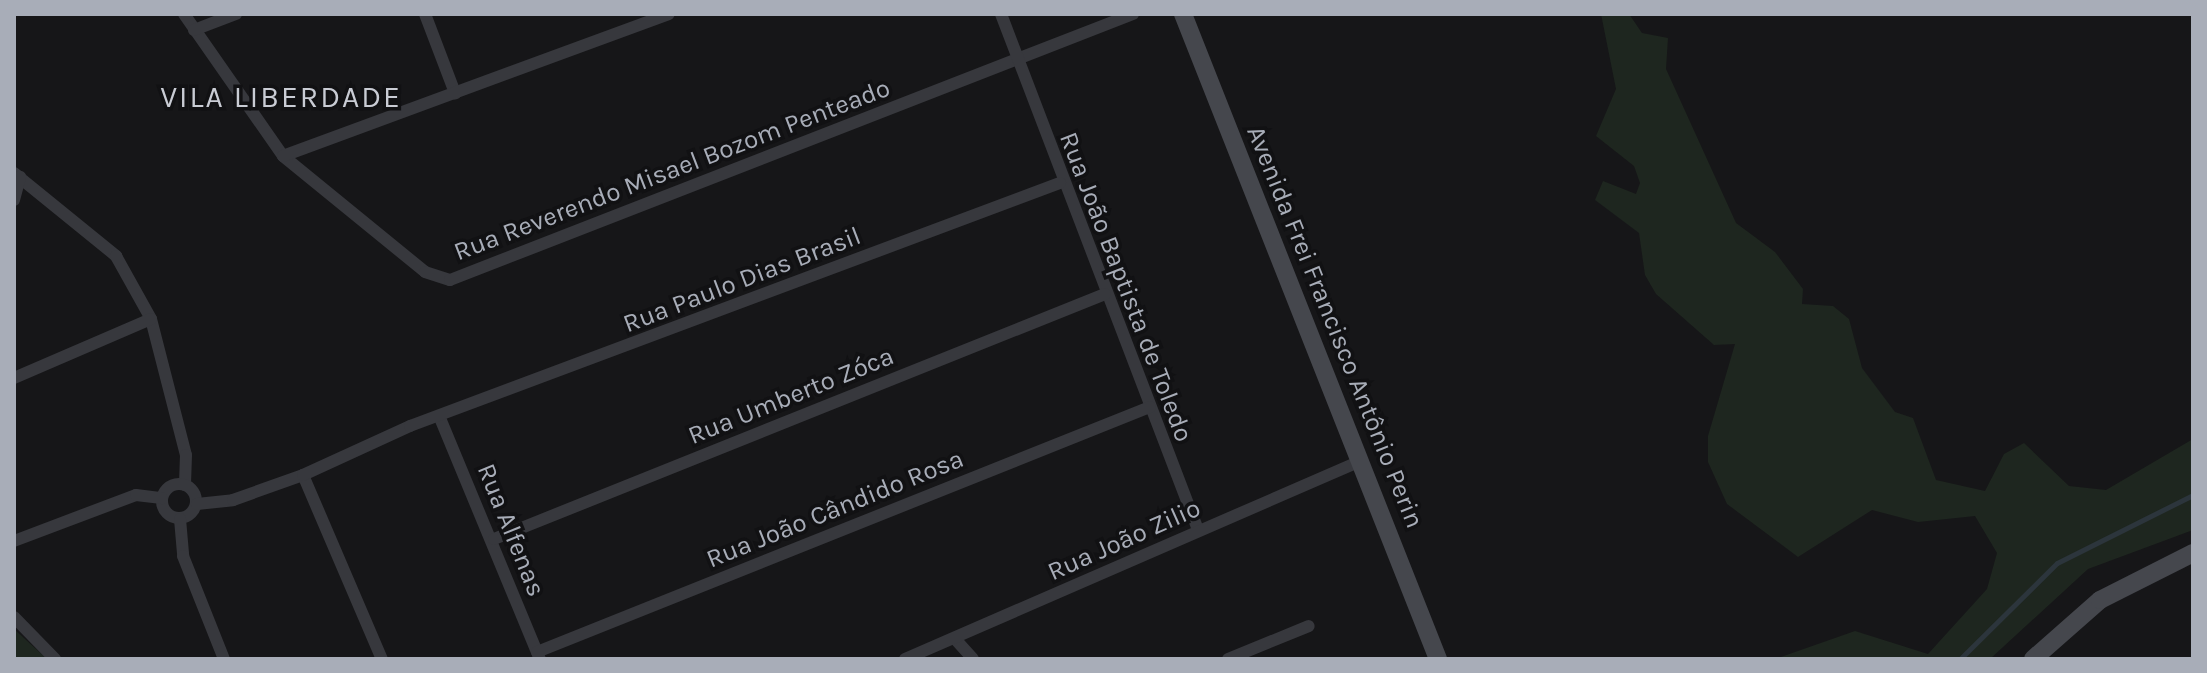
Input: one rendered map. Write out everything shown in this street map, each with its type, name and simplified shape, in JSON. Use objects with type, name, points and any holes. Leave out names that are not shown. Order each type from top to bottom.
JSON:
[{"type":"street","name":"Rua Reverendo Misael Bozom Penteado","points":[[184,14],[283,156],[425,272],[450,280],[1133,14]]},
{"type":"street","points":[[194,30],[236,14]]},
{"type":"street","points":[[425,14],[455,93]]},
{"type":"street","points":[[283,156],[669,14]]},
{"type":"street","name":"Rua João Baptista de Toledo","points":[[1001,14],[1060,183],[1198,530]]},
{"type":"street","name":"Avenida Frei Francisco Antônio Perin","points":[[1183,14],[1438,659]]},
{"type":"street","points":[[14,200],[17,175]]},
{"type":"street","points":[[17,175],[116,256],[151,319],[186,455],[185,485],[197,504],[180,519]]},
{"type":"street","name":"Rua Paulo Dias Brasil","points":[[197,504],[233,500],[303,475],[440,418],[1060,183]]},
{"type":"street","name":"Rua Umberto Zóca","points":[[494,539],[1105,294]]},
{"type":"street","points":[[14,378],[151,319]]},
{"type":"street","name":"Rua João Cândido Rosa","points":[[538,656],[1150,407]]},
{"type":"street","name":"Rua Alfenas","points":[[440,418],[494,539],[538,656]]},
{"type":"street","name":"Rua João Zilio","points":[[905,659],[956,640],[1198,530],[1360,461]]},
{"type":"street","points":[[303,475],[382,659]]},
{"type":"street","points":[[162,498],[173,485],[185,485]]},
{"type":"street","points":[[14,541],[136,495],[162,498]]},
{"type":"street","points":[[162,498],[165,511],[180,519]]},
{"type":"street","points":[[180,519],[183,556],[224,659]]},
{"type":"street","points":[[2033,659],[2100,600],[2193,553]]},
{"type":"street","points":[[14,617],[55,659]]},
{"type":"street","points":[[1228,659],[1309,626]]},
{"type":"street","points":[[956,640],[973,659]]},
{"type":"shaded area","points":[[1601,14],[1629,14],[1642,33],[1668,38],[1666,69],[1736,223],[1775,252],[1803,289],[1802,304],[1833,306],[1849,319],[1862,368],[1895,412],[1913,418],[1936,480],[1985,491],[2004,454],[2024,443],[2069,486],[2106,490],[2193,439],[2193,530],[2088,569],[1990,659],[1775,659],[1855,631],[1928,654],[1987,589],[1997,553],[1975,516],[1918,522],[1872,510],[1798,557],[1727,504],[1708,462],[1708,436],[1735,344],[1714,345],[1656,294],[1645,275],[1639,233],[1595,200],[1603,181],[1636,194],[1640,183],[1634,166],[1596,136],[1616,89]]},
{"type":"shaded area","points":[[14,629],[47,659],[14,659]]},
{"type":"waterway","points":[[1960,659],[2057,563],[2193,495]]},
{"type":"district","name":"VILA LIBERDADE","points":[[281,97]]}]
